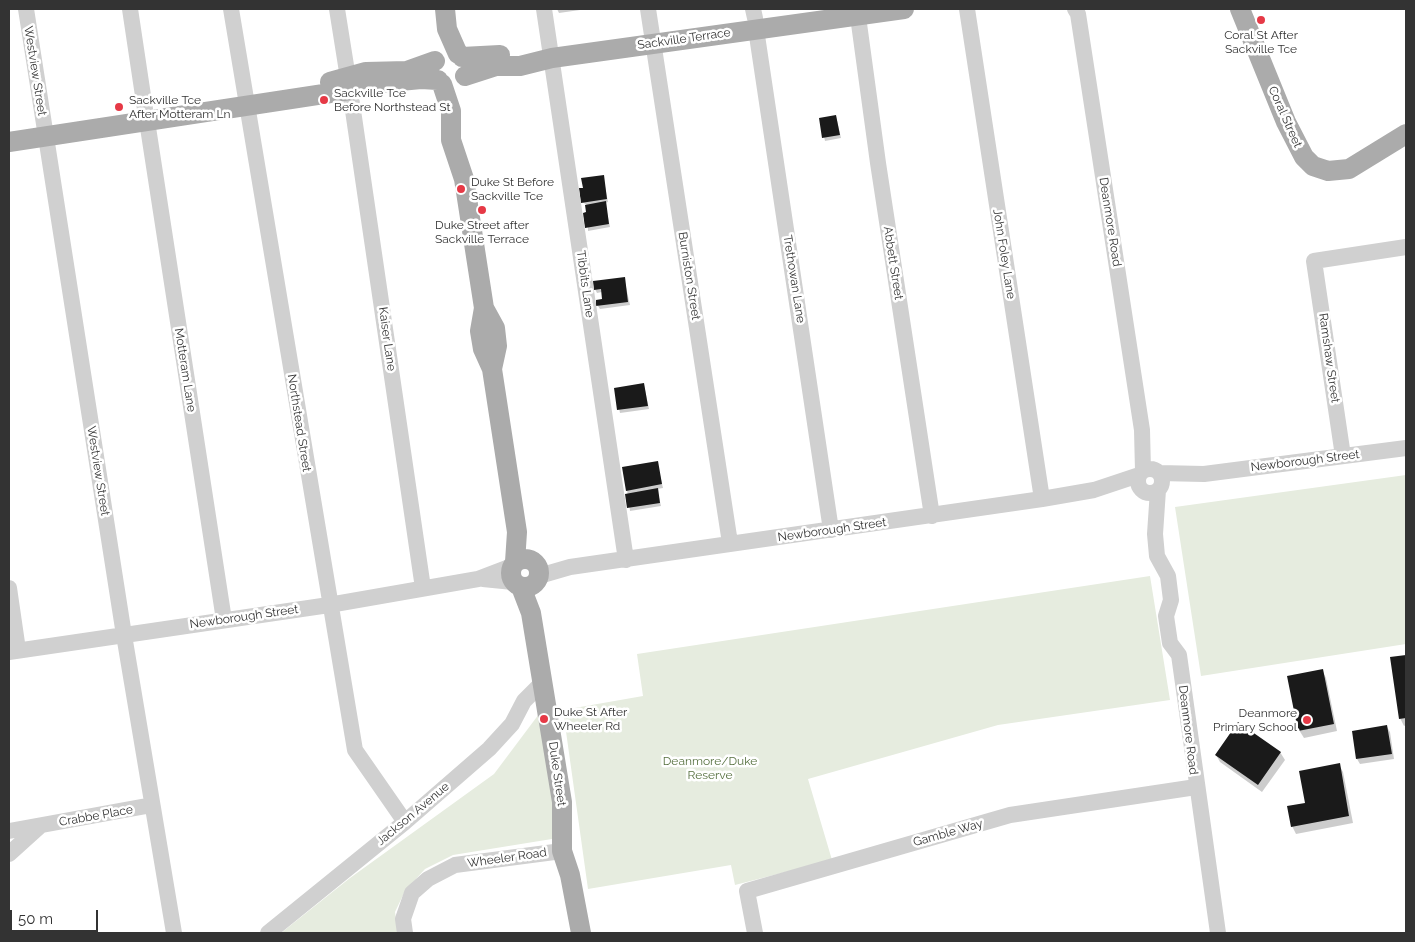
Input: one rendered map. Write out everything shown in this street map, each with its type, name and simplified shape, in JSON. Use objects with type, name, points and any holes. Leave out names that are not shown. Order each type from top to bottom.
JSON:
[{"type":"main road","name":"Duke Street","points":[[434,9],[450,69]]},
{"type":"main road","name":"Duke Street","points":[[445,9],[450,69],[450,140],[464,179],[484,308],[495,328],[497,346],[492,369],[562,802],[562,851],[570,875],[581,933]]},
{"type":"main road","name":"Sackville Terrace","points":[[9,130],[44,130],[349,84],[404,80],[450,69],[520,66],[551,53],[652,38],[818,9]]},
{"type":"main road","name":"Sackville Terrace","points":[[755,19],[904,9]]},
{"type":"main road","name":"Coral Street","points":[[1240,9],[1286,122],[1308,162],[1318,168],[1337,172],[1349,169],[1406,134]]},
{"type":"main road","points":[[1252,9],[1293,114],[1305,140],[1316,154],[1331,160],[1347,158],[1406,123]]},
{"type":"main road","name":"Sackville Terrace","points":[[9,142],[44,130]]},
{"type":"street","name":"Westview Street","points":[[26,9],[124,635],[174,933]]},
{"type":"street","name":"Motteram Lane","points":[[130,9],[224,620]]},
{"type":"street","name":"Northstead Street","points":[[231,9],[355,750],[405,822]]},
{"type":"street","name":"Kaiser Lane","points":[[337,9],[423,588]]},
{"type":"street","name":"Tibbits Lane","points":[[544,9],[626,560]]},
{"type":"street","name":"Burniston Street","points":[[648,9],[730,543]]},
{"type":"street","name":"John Foley Lane","points":[[967,9],[1042,499]]},
{"type":"street","name":"Deanmore Road","points":[[1078,11],[1156,516],[1155,534],[1158,562],[1168,576],[1171,600],[1166,616],[1170,644],[1179,654],[1196,788],[1218,933]]},
{"type":"street","name":"Abbett Street","points":[[857,12],[932,516]]},
{"type":"street","name":"Trethowan Lane","points":[[755,19],[831,530]]},
{"type":"street","name":"Ramshaw Street","points":[[1343,456],[1314,261],[1406,247]]},
{"type":"street","name":"Newborough Street","points":[[13,651],[330,605],[478,579],[626,560],[730,543],[932,516],[1150,481],[1406,448]]},
{"type":"street","points":[[9,588],[13,651]]},
{"type":"street","name":"Jackson Avenue","points":[[268,933],[405,822],[488,749],[512,724],[524,701],[543,682]]},
{"type":"street","name":"Gamble Way","points":[[755,933],[747,891],[1010,815],[1196,788]]},
{"type":"street","name":"Crabbe Place","points":[[9,831],[152,805]]},
{"type":"street","points":[[9,854],[40,826]]},
{"type":"street","name":"Wheeler Road","points":[[405,933],[403,919],[412,893],[434,875],[455,865],[562,851]]},
{"type":"green space","points":[[1406,475],[1406,644],[1201,676],[1175,507]]},
{"type":"green space","name":"Deanmore/Duke Reserve","points":[[1150,576],[1170,700],[998,725],[808,779],[832,860],[735,885],[731,865],[588,889],[563,710],[643,696],[637,654]]},
{"type":"green space","points":[[539,714],[558,838],[453,855],[425,869],[405,891],[395,912],[398,933],[281,933],[350,878],[494,774]]},
{"type":"building","points":[[836,115],[840,135],[822,138],[819,118]]},
{"type":"building","points":[[604,175],[607,199],[581,203],[579,188],[583,188],[581,178]]},
{"type":"building","points":[[606,201],[609,224],[585,228],[583,213],[586,212],[585,205]]},
{"type":"building","points":[[625,277],[628,302],[596,306],[596,300],[602,299],[601,289],[594,290],[593,281]]},
{"type":"building","points":[[644,383],[648,406],[617,410],[614,388]]},
{"type":"building","points":[[658,461],[662,484],[626,491],[622,467]]},
{"type":"building","points":[[658,488],[660,503],[627,508],[625,494]]},
{"type":"building","points":[[1406,655],[1406,718],[1399,719],[1390,657]]},
{"type":"building","points":[[1323,669],[1334,724],[1298,731],[1287,676]]},
{"type":"building","points":[[1238,722],[1281,752],[1258,785],[1215,755]]},
{"type":"building","points":[[1387,725],[1392,754],[1356,759],[1352,731]]},
{"type":"building","points":[[1340,763],[1349,816],[1291,827],[1287,806],[1305,803],[1299,771]]},
{"type":"place","name":"Coral St After Sackville Tce","points":[[1261,20]]},
{"type":"place","name":"Sackville Tce Before Northstead St","points":[[324,100]]},
{"type":"place","name":"Sackville Tce After Motteram Ln","points":[[119,107]]},
{"type":"place","name":"Duke St Before Sackville Tce","points":[[461,189]]},
{"type":"place","name":"Duke Street after Sackville Terrace","points":[[482,210]]},
{"type":"place","name":"Duke St After Wheeler Rd","points":[[544,719]]},
{"type":"place","name":"Deanmore Primary School","points":[[1307,720]]}]
